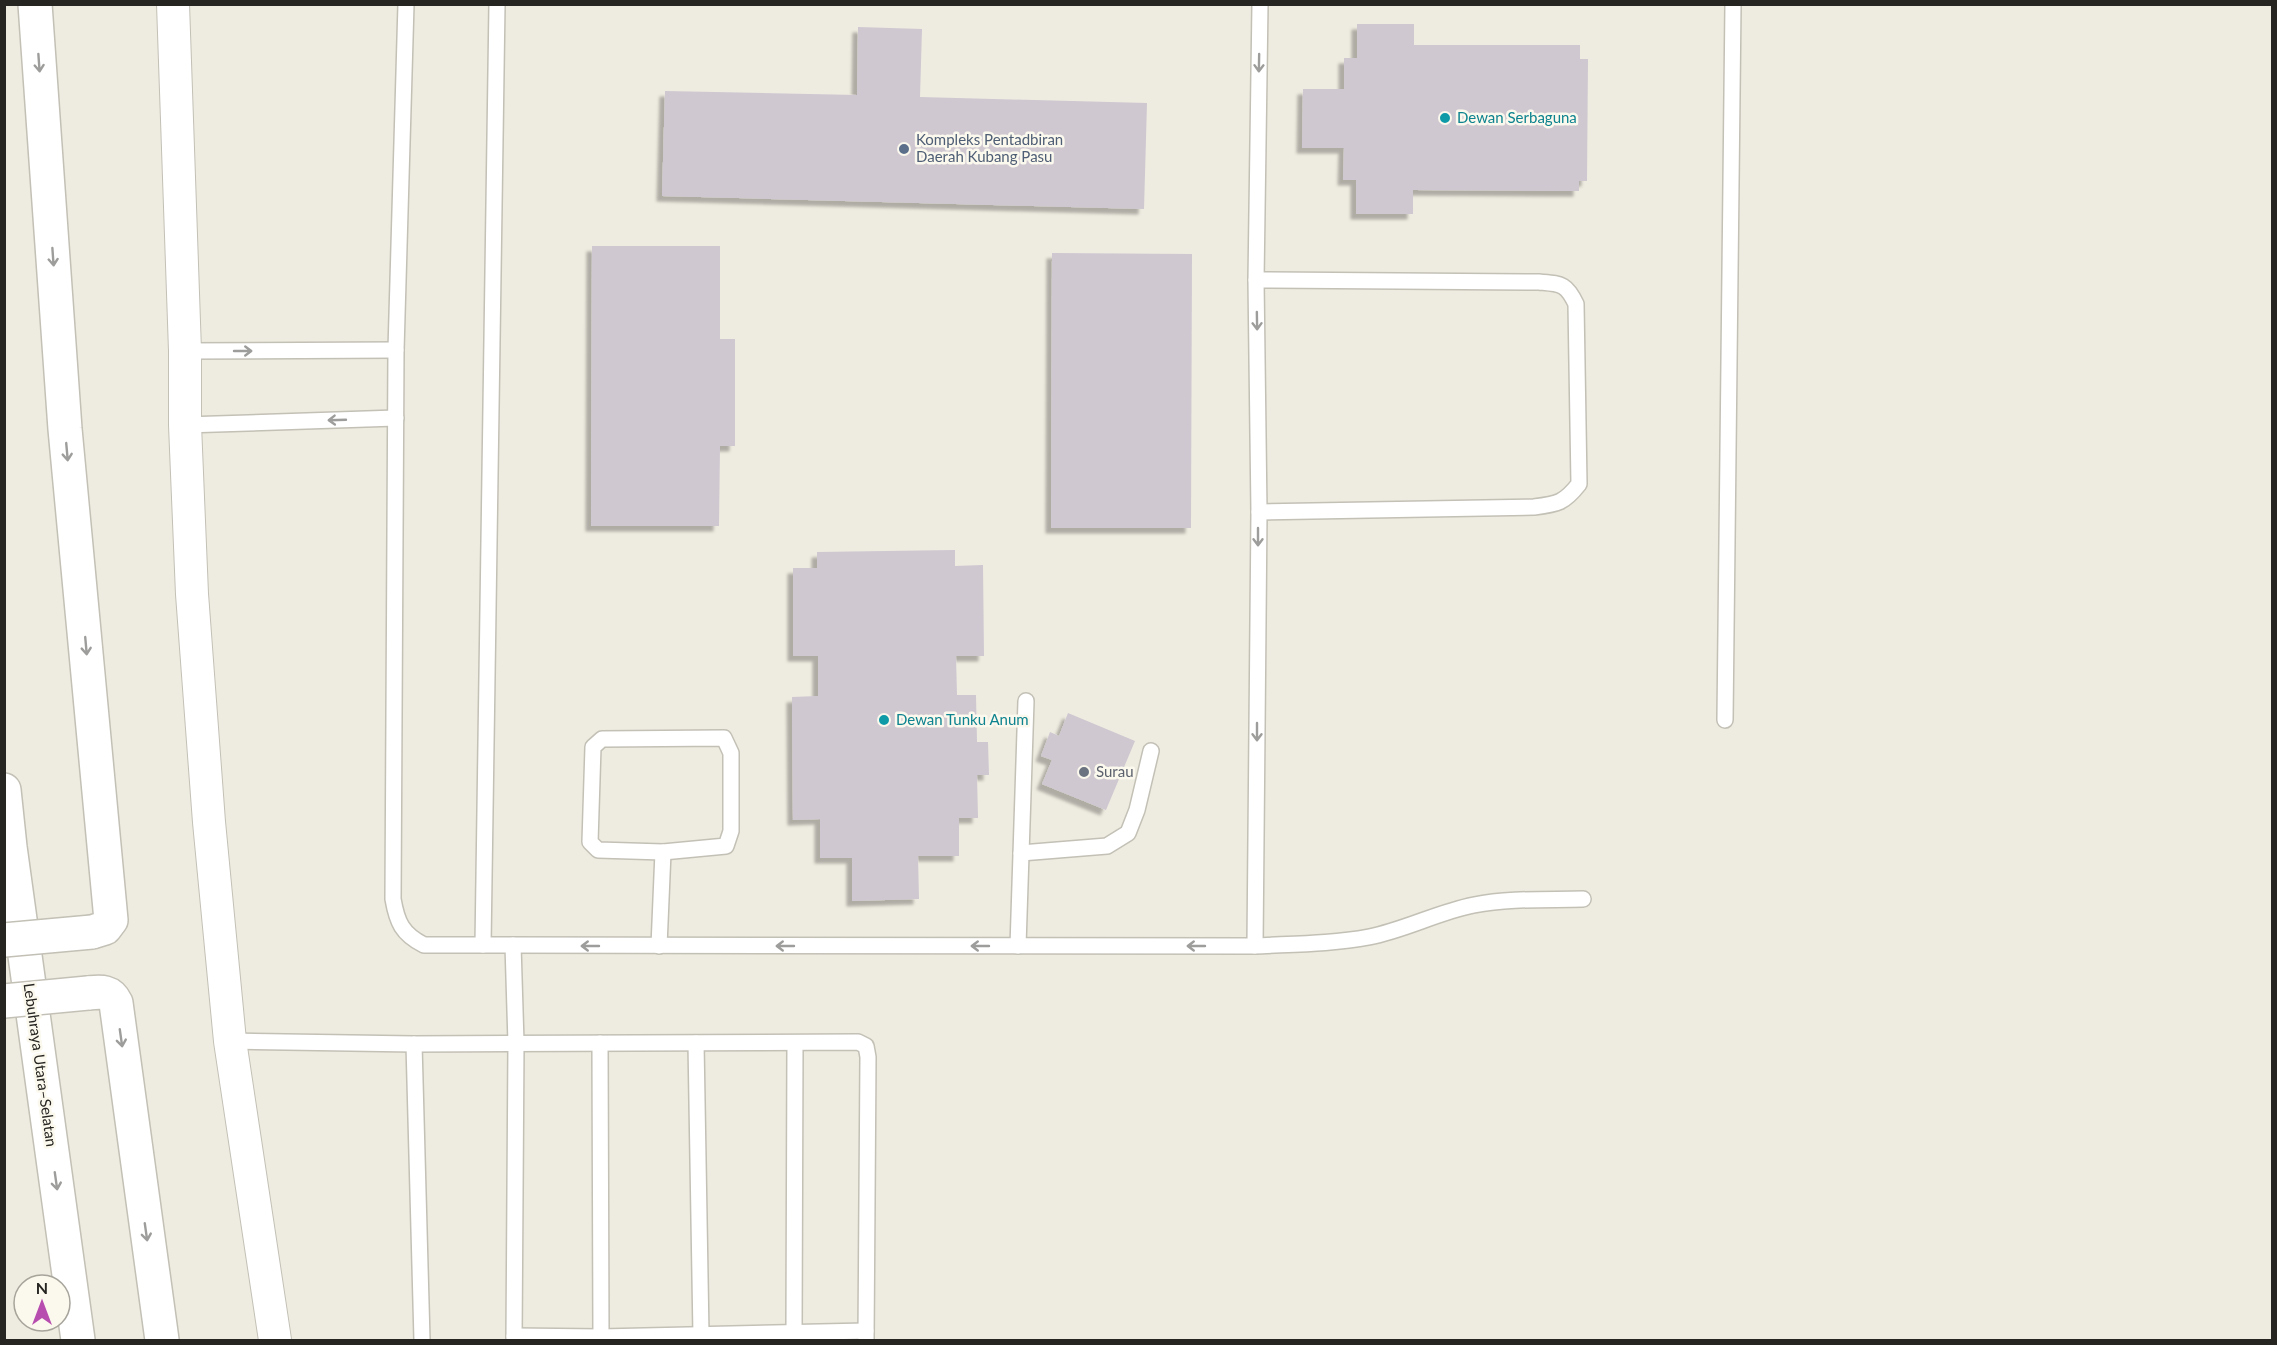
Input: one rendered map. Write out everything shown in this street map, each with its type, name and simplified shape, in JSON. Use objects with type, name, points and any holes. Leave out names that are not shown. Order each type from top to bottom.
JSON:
[{"type":"highway","points":[[4,940],[92,932],[105,928],[111,920],[65,429],[35,4]]},
{"type":"highway","name":"Lebuhraya Utara–Selatan","points":[[4,790],[78,1341]]},
{"type":"highway","points":[[4,1001],[104,991],[113,997],[116,1003],[162,1341]]},
{"type":"street","points":[[173,4],[192,594],[208,810],[230,1041],[275,1341]]},
{"type":"lane","points":[[406,4],[396,350],[393,899],[396,915],[403,930],[411,939],[424,945],[1255,946],[1351,940],[1471,905],[1499,901],[1583,899]]},
{"type":"lane","points":[[483,945],[497,4]]},
{"type":"lane","points":[[1255,946],[1258,512],[1256,280],[1260,4]]},
{"type":"lane","points":[[1725,720],[1733,4]]},
{"type":"lane","points":[[1256,280],[1539,282],[1563,285],[1570,292],[1576,304],[1579,484],[1568,498],[1555,504],[1534,507],[1258,512]]},
{"type":"lane","points":[[185,351],[396,350]]},
{"type":"lane","points":[[185,425],[396,418]]},
{"type":"lane","points":[[1018,946],[1026,701]]},
{"type":"lane","points":[[724,738],[731,753],[731,831],[726,846],[663,852],[598,850],[590,842],[593,747],[602,739],[724,738]]},
{"type":"lane","points":[[1021,853],[1107,846],[1128,832],[1137,810],[1151,751]]},
{"type":"lane","points":[[659,946],[663,852]]},
{"type":"lane","points":[[230,1041],[414,1044],[516,1043],[795,1043],[858,1042],[866,1046],[868,1057],[866,1336],[794,1333],[514,1338],[516,1043],[513,945]]},
{"type":"lane","points":[[600,1043],[601,1337]]},
{"type":"lane","points":[[696,1043],[701,1335]]},
{"type":"lane","points":[[794,1333],[795,1043]]},
{"type":"lane","points":[[414,1044],[422,1341]]},
{"type":"building","name":"Dewan Serbaguna","points":[[1357,24],[1414,24],[1414,45],[1580,45],[1580,59],[1588,59],[1587,181],[1579,181],[1579,191],[1413,190],[1413,214],[1356,214],[1356,180],[1343,180],[1344,148],[1302,148],[1303,89],[1344,89],[1344,58],[1357,58]]},
{"type":"building","name":"Kompleks Pentadbiran Daerah Kubang Pasu","points":[[858,27],[922,29],[920,97],[1147,103],[1144,209],[662,196],[665,91],[857,95]]},
{"type":"building","points":[[592,246],[720,246],[720,339],[735,339],[735,446],[720,446],[719,526],[591,526]]},
{"type":"building","points":[[1052,253],[1192,254],[1191,528],[1051,528]]},
{"type":"building","name":"Dewan Tunku Anum","points":[[955,550],[955,566],[983,565],[984,656],[956,656],[957,695],[976,695],[977,742],[988,742],[989,775],[977,775],[978,818],[959,818],[959,856],[918,856],[919,899],[852,901],[852,858],[820,858],[820,819],[793,820],[792,697],[818,696],[818,656],[793,656],[793,568],[817,568],[817,552]]},
{"type":"building","name":"Surau","points":[[1068,713],[1135,741],[1106,810],[1042,784],[1052,760],[1041,756],[1050,732],[1059,736]]},
{"type":"place","name":"Dewan Serbaguna","points":[[1445,118]]},
{"type":"place","name":"Kompleks Pentadbiran Daerah Kubang Pasu","points":[[904,149]]},
{"type":"place","name":"Dewan Tunku Anum","points":[[884,720]]},
{"type":"place","name":"Surau","points":[[1084,772]]}]
